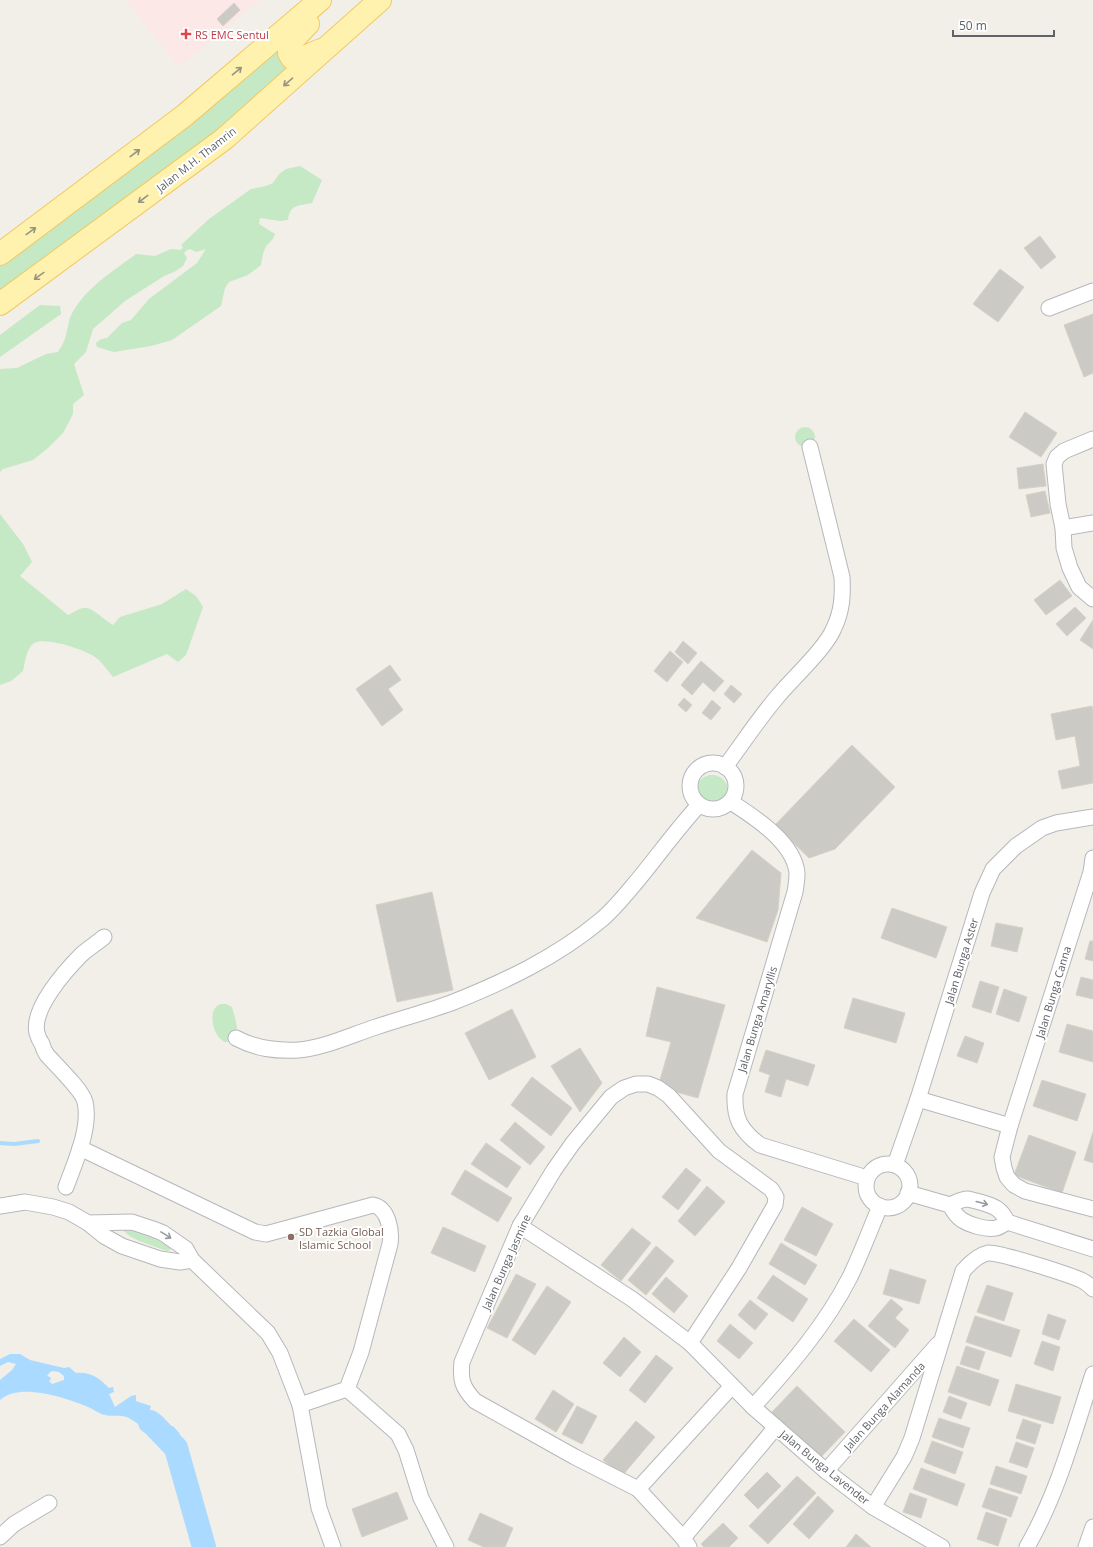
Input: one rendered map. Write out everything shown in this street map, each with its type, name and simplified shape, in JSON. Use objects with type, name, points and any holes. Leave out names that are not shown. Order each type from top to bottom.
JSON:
[{"type":"main road","points":[[330,0],[328,5],[289,44],[288,53],[292,58],[302,58],[320,51],[340,36]]},
{"type":"main road","name":"Jalan M.H. Thamrin","points":[[0,304],[224,139],[380,0]]},
{"type":"main road","points":[[0,254],[185,115],[312,3]]},
{"type":"street","points":[[1049,308],[1093,291]]},
{"type":"street","points":[[1093,439],[1064,451],[1057,457],[1054,464],[1058,504],[1063,528],[1064,548],[1070,568],[1079,587],[1093,599]]},
{"type":"street","points":[[726,767],[768,707],[826,642],[834,629],[841,608],[843,596],[842,578],[810,447]]},
{"type":"street","points":[[1063,528],[1093,523]]},
{"type":"street","points":[[707,764],[720,764],[726,767],[731,771],[736,783],[736,790],[731,802],[719,809],[705,809],[699,805],[691,795],[690,789],[692,776],[701,766],[707,764]]},
{"type":"street","name":"Jalan Bunga Amaryllis","points":[[731,802],[752,815],[782,842],[790,853],[797,873],[795,892],[735,1094],[735,1108],[738,1122],[748,1136],[760,1145],[867,1178]]},
{"type":"street","points":[[236,1038],[247,1044],[260,1048],[298,1050],[314,1048],[449,1003],[503,980],[554,954],[603,919],[641,877],[678,829],[699,805]]},
{"type":"street","name":"Jalan Bunga Aster","points":[[895,1165],[918,1099],[982,894],[994,869],[1016,846],[1042,828],[1056,823],[1093,817]]},
{"type":"street","name":"Jalan Bunga Canna","points":[[1093,858],[1091,872],[1010,1126],[1002,1157],[1007,1177],[1014,1185],[1025,1191],[1093,1209]]},
{"type":"street","points":[[66,1187],[80,1148],[87,1115],[85,1100],[45,1053],[36,1032],[38,1016],[50,991],[65,972],[83,953],[104,937]]},
{"type":"street","name":"Jalan Bunga Jasmine","points":[[638,1489],[576,1457],[475,1401],[466,1392],[460,1377],[462,1362],[520,1226],[554,1170],[597,1113],[611,1097],[624,1088],[636,1084],[648,1084],[658,1088],[669,1096],[719,1151],[771,1189],[776,1197],[776,1205],[739,1268],[690,1343]]},
{"type":"street","points":[[918,1099],[1010,1126]]},
{"type":"street","points":[[80,1148],[255,1232],[266,1234],[372,1205],[379,1206],[383,1211],[391,1229],[390,1244],[361,1352],[347,1389]]},
{"type":"street","points":[[882,1164],[895,1165],[906,1173],[910,1186],[908,1193],[900,1204],[887,1208],[880,1206],[870,1198],[866,1185],[867,1178],[870,1172],[882,1164]]},
{"type":"street","points":[[908,1193],[950,1205],[968,1199],[984,1203],[997,1208],[1004,1215],[1007,1222]]},
{"type":"street","points":[[0,1206],[25,1202],[53,1207],[69,1212],[88,1223],[110,1240],[122,1246],[160,1259],[180,1262],[192,1260]]},
{"type":"street","points":[[950,1205],[955,1214],[963,1220],[978,1226],[991,1228],[998,1227],[1007,1222],[1093,1249]]},
{"type":"street","points":[[753,1407],[790,1366],[821,1324],[850,1277],[880,1206]]},
{"type":"street","points":[[88,1223],[132,1222],[163,1233],[186,1249],[192,1260],[268,1333],[280,1353],[300,1405],[319,1508],[333,1547]]},
{"type":"street","name":"Jalan Bunga Lavender","points":[[520,1226],[632,1299],[690,1343],[753,1407],[826,1471],[873,1507],[942,1547]]},
{"type":"street","name":"Jalan Bunga Alamanda","points":[[873,1507],[896,1473],[912,1438],[963,1271],[977,1258],[989,1253],[1020,1260],[1072,1277],[1084,1282],[1093,1289]]},
{"type":"street","name":"Jalan Bunga Alamanda","points":[[826,1471],[941,1340]]},
{"type":"street","points":[[1027,1547],[1038,1529],[1056,1487],[1093,1374]]},
{"type":"street","points":[[732,1386],[638,1489],[686,1543],[776,1427]]},
{"type":"street","points":[[300,1405],[347,1389]]},
{"type":"street","points":[[347,1389],[398,1434],[406,1450],[421,1498],[446,1547]]},
{"type":"street","points":[[0,1536],[14,1524],[48,1503]]},
{"type":"street","points":[[1086,1547],[1093,1526]]},
{"type":"shaded area","name":"RS EMC Sentul","points":[[126,0],[260,0],[179,67]]},
{"type":"green space","points":[[277,49],[278,56],[285,64],[295,64],[225,126],[151,184],[0,295],[0,264]]},
{"type":"green space","points":[[300,166],[322,180],[312,203],[299,205],[293,208],[288,220],[280,221],[260,218],[259,224],[275,234],[267,245],[262,257],[261,265],[248,275],[229,282],[225,288],[221,306],[172,340],[151,346],[114,352],[97,347],[96,343],[101,339],[107,338],[122,323],[131,320],[149,299],[197,263],[206,249],[196,252],[190,249],[187,250],[184,253],[187,258],[183,266],[164,276],[125,301],[93,329],[86,352],[74,364],[84,395],[73,404],[73,414],[63,433],[33,460],[3,469],[0,472],[0,369],[17,368],[46,354],[58,352],[65,339],[70,318],[82,299],[98,282],[136,254],[155,256],[171,249],[181,250],[183,247],[181,245],[209,219],[251,189],[273,183],[279,174],[286,169]]},
{"type":"green space","points":[[40,305],[60,306],[61,314],[0,357],[0,335]]},
{"type":"green space","points":[[805,427],[812,430],[815,437],[812,444],[805,447],[798,444],[795,437],[798,430]]},
{"type":"green space","points":[[0,514],[23,544],[32,562],[20,576],[68,615],[79,609],[86,608],[94,611],[113,625],[120,617],[162,604],[186,589],[196,596],[203,607],[186,655],[178,662],[167,654],[113,677],[94,656],[68,646],[48,641],[40,641],[34,643],[29,649],[23,671],[11,681],[0,685]]},
{"type":"green space","points":[[709,775],[715,775],[725,782],[728,791],[727,797],[721,804],[715,807],[709,807],[699,800],[696,794],[696,788],[703,778]]},
{"type":"green space","points":[[221,1004],[226,1004],[232,1007],[237,1026],[236,1035],[227,1042],[224,1042],[219,1037],[212,1021],[214,1010]]},
{"type":"green space","points":[[122,1227],[141,1232],[169,1246],[171,1249],[168,1251],[164,1250],[140,1241],[128,1235]]},
{"type":"water","points":[[10,1354],[20,1354],[30,1360],[64,1368],[69,1367],[76,1373],[90,1374],[98,1378],[109,1388],[113,1387],[114,1392],[109,1394],[115,1407],[131,1396],[136,1395],[136,1401],[151,1406],[149,1413],[162,1419],[169,1427],[173,1426],[180,1434],[174,1445],[162,1450],[148,1432],[134,1421],[126,1417],[108,1416],[79,1403],[43,1393],[19,1392],[0,1400],[0,1380],[12,1370],[16,1364],[8,1362],[0,1366],[0,1359]],"holes":[[[50,1372],[59,1372],[64,1376],[64,1380],[52,1384],[49,1381],[51,1379],[50,1377],[47,1376]]]},
{"type":"building","points":[[234,3],[240,10],[223,26],[217,19]]},
{"type":"building","points":[[1040,236],[1056,257],[1041,269],[1024,248]]},
{"type":"building","points":[[1000,269],[1024,287],[998,322],[973,304]]},
{"type":"building","points":[[1093,314],[1093,373],[1084,377],[1064,325]]},
{"type":"building","points":[[1025,412],[1057,433],[1041,457],[1009,437]]},
{"type":"building","points":[[1043,464],[1046,486],[1019,489],[1017,468]]},
{"type":"building","points":[[1045,491],[1050,513],[1031,517],[1026,495]]},
{"type":"building","points":[[1060,580],[1072,596],[1046,615],[1034,600]]},
{"type":"building","points":[[1075,607],[1086,618],[1067,636],[1056,624]]},
{"type":"building","points":[[1093,620],[1093,649],[1080,640]]},
{"type":"building","points":[[683,641],[697,653],[688,664],[675,652]]},
{"type":"building","points":[[670,651],[683,662],[667,682],[654,671]]},
{"type":"building","points":[[701,661],[724,681],[714,692],[703,682],[692,695],[681,685]]},
{"type":"building","points":[[390,665],[401,680],[388,689],[403,710],[382,726],[356,689]]},
{"type":"building","points":[[731,685],[742,694],[734,703],[724,694]]},
{"type":"building","points":[[684,698],[692,705],[686,712],[678,705]]},
{"type":"building","points":[[712,700],[721,708],[711,720],[702,713]]},
{"type":"building","points":[[1092,706],[1093,783],[1062,789],[1058,771],[1080,766],[1075,736],[1056,740],[1051,714]]},
{"type":"building","points":[[852,745],[895,787],[835,849],[809,858],[775,825]]},
{"type":"building","points":[[752,850],[781,873],[778,910],[767,942],[696,918]]},
{"type":"building","points":[[432,892],[453,990],[397,1002],[376,905]]},
{"type":"building","points":[[892,908],[947,927],[936,958],[881,938]]},
{"type":"building","points":[[996,923],[1023,928],[1017,952],[991,946]]},
{"type":"building","points":[[1090,941],[1093,941],[1093,961],[1085,959]]},
{"type":"building","points":[[1081,977],[1093,980],[1093,999],[1076,995]]},
{"type":"building","points":[[980,981],[999,987],[991,1013],[972,1007]]},
{"type":"building","points":[[657,987],[725,1005],[698,1098],[658,1087],[671,1042],[646,1036]]},
{"type":"building","points":[[1004,989],[1027,997],[1019,1022],[996,1014]]},
{"type":"building","points":[[853,998],[905,1013],[896,1043],[844,1028]]},
{"type":"building","points":[[512,1009],[536,1057],[489,1080],[465,1033]]},
{"type":"building","points":[[1067,1024],[1093,1031],[1093,1062],[1059,1052]]},
{"type":"building","points":[[965,1036],[984,1043],[977,1063],[957,1056]]},
{"type":"building","points":[[580,1048],[602,1083],[580,1112],[551,1066]]},
{"type":"building","points":[[766,1050],[815,1065],[808,1086],[786,1079],[781,1097],[765,1092],[770,1075],[759,1071]]},
{"type":"building","points":[[532,1077],[572,1108],[551,1136],[511,1105]]},
{"type":"building","points":[[1042,1080],[1086,1094],[1077,1121],[1033,1106]]},
{"type":"building","points":[[515,1122],[545,1147],[530,1165],[500,1140]]},
{"type":"building","points":[[1093,1132],[1093,1163],[1084,1160]]},
{"type":"building","points":[[1029,1135],[1076,1152],[1062,1193],[1014,1175]]},
{"type":"building","points":[[486,1143],[521,1167],[507,1188],[471,1164]]},
{"type":"building","points":[[686,1168],[701,1180],[678,1210],[662,1197]]},
{"type":"building","points":[[465,1170],[512,1198],[498,1222],[451,1194]]},
{"type":"building","points":[[707,1186],[725,1202],[695,1236],[678,1221]]},
{"type":"building","points":[[802,1207],[833,1224],[816,1256],[784,1240]]},
{"type":"building","points":[[443,1227],[486,1246],[475,1272],[431,1253]]},
{"type":"building","points":[[632,1228],[651,1243],[621,1281],[601,1265]]},
{"type":"building","points":[[781,1243],[817,1265],[805,1285],[769,1264]]},
{"type":"building","points":[[656,1246],[674,1261],[646,1295],[628,1280]]},
{"type":"building","points":[[890,1269],[926,1280],[919,1304],[883,1294]]},
{"type":"building","points":[[516,1274],[536,1284],[507,1338],[487,1328]]},
{"type":"building","points":[[773,1275],[808,1299],[793,1322],[757,1298]]},
{"type":"building","points":[[666,1277],[688,1296],[674,1313],[652,1294]]},
{"type":"building","points":[[987,1285],[1013,1293],[1004,1321],[977,1312]]},
{"type":"building","points":[[547,1286],[571,1302],[535,1355],[512,1340]]},
{"type":"building","points":[[891,1299],[903,1309],[895,1318],[909,1330],[895,1348],[868,1326]]},
{"type":"building","points":[[750,1300],[768,1314],[755,1330],[738,1315]]},
{"type":"building","points":[[1048,1314],[1066,1320],[1059,1340],[1042,1334]]},
{"type":"building","points":[[975,1316],[1020,1330],[1011,1357],[966,1342]]},
{"type":"building","points":[[854,1319],[890,1350],[871,1372],[834,1341]]},
{"type":"building","points":[[730,1324],[753,1343],[739,1359],[717,1341]]},
{"type":"building","points":[[624,1337],[641,1352],[620,1377],[603,1363]]},
{"type":"building","points":[[1042,1341],[1060,1347],[1053,1371],[1034,1364]]},
{"type":"building","points":[[966,1346],[985,1352],[979,1370],[960,1364]]},
{"type":"building","points":[[656,1355],[673,1368],[645,1403],[629,1390]]},
{"type":"building","points":[[957,1366],[999,1380],[990,1406],[948,1392]]},
{"type":"building","points":[[1016,1384],[1061,1397],[1053,1424],[1008,1411]]},
{"type":"building","points":[[797,1386],[845,1432],[819,1459],[771,1413]]},
{"type":"building","points":[[553,1390],[574,1404],[556,1432],[535,1419]]},
{"type":"building","points":[[949,1396],[967,1403],[961,1419],[943,1412]]},
{"type":"building","points":[[577,1406],[597,1416],[582,1444],[562,1434]]},
{"type":"building","points":[[939,1418],[970,1428],[963,1448],[932,1437]]},
{"type":"building","points":[[1023,1419],[1041,1425],[1035,1444],[1016,1438]]},
{"type":"building","points":[[636,1421],[655,1437],[622,1476],[603,1460]]},
{"type":"building","points":[[932,1441],[963,1452],[955,1474],[924,1462]]},
{"type":"building","points":[[1016,1442],[1034,1448],[1027,1468],[1009,1462]]},
{"type":"building","points":[[996,1466],[1027,1476],[1021,1494],[990,1484]]},
{"type":"building","points":[[921,1468],[965,1484],[957,1506],[913,1489]]},
{"type":"building","points":[[767,1472],[781,1486],[758,1509],[744,1495]]},
{"type":"building","points":[[797,1476],[816,1493],[768,1544],[749,1526]]},
{"type":"building","points":[[989,1488],[1018,1497],[1011,1517],[982,1507]]},
{"type":"building","points":[[397,1492],[408,1519],[362,1537],[352,1509]]},
{"type":"building","points":[[910,1493],[927,1499],[921,1518],[903,1512]]},
{"type":"building","points":[[818,1496],[834,1511],[809,1539],[793,1524]]},
{"type":"building","points":[[986,1512],[1007,1519],[998,1546],[977,1539]]},
{"type":"building","points":[[480,1513],[513,1528],[505,1547],[484,1547],[468,1540]]},
{"type":"building","points":[[723,1523],[738,1538],[729,1547],[704,1547],[701,1544]]},
{"type":"building","points":[[856,1534],[871,1547],[846,1547]]},
{"type":"waterway","points":[[0,1143],[14,1144],[38,1141]]},
{"type":"waterway","points":[[150,1422],[176,1448],[204,1547]]},
{"type":"place","name":"RS EMC Sentul","points":[[186,34]]},
{"type":"place","name":"SD Tazkia Global Islamic School","points":[[291,1237]]}]
